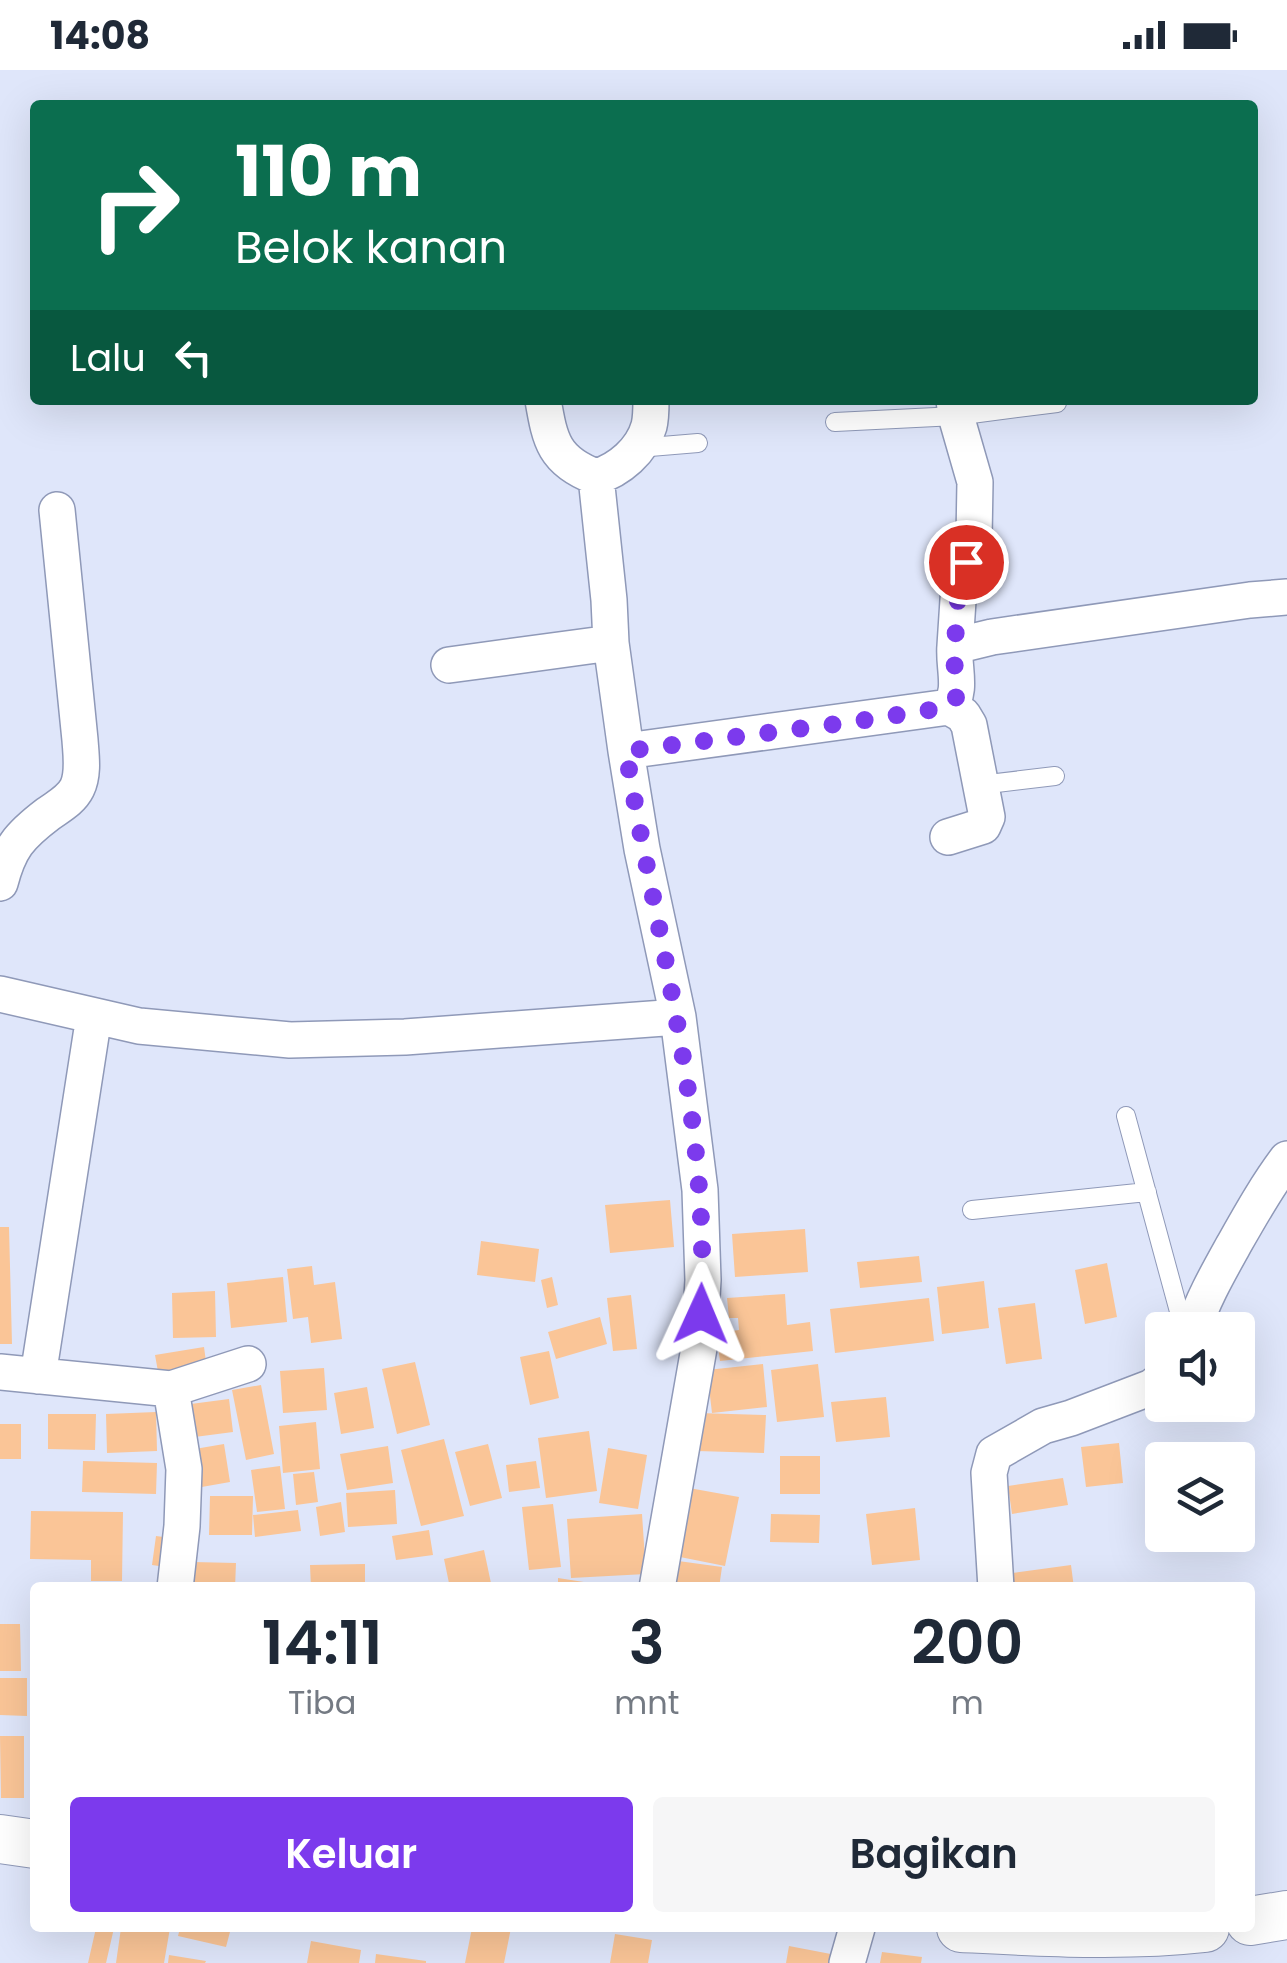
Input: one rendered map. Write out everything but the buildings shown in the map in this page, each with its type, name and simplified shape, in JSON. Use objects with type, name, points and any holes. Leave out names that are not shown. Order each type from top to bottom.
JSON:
[{"type":"street","points":[[544,405],[551,441],[562,460],[596,478],[613,472],[638,448],[649,427],[651,405]]},
{"type":"street","points":[[949,707],[957,696],[954,657],[959,585],[974,538],[975,482],[955,408]]},
{"type":"street","points":[[596,478],[611,642],[626,751],[642,849],[678,1017],[700,1190],[703,1280],[699,1348],[658,1582]]},
{"type":"street","points":[[0,884],[19,838],[66,802],[80,779],[80,740],[57,510]]},
{"type":"street","points":[[956,646],[992,637],[1287,597]]},
{"type":"street","points":[[449,665],[611,642]]},
{"type":"street","points":[[626,751],[949,707],[963,715],[969,726],[987,817],[983,826],[948,836]]},
{"type":"street","points":[[0,994],[139,1026],[290,1040],[678,1017]]},
{"type":"street","points":[[38,1376],[94,1016]]},
{"type":"street","points":[[1200,1312],[1266,1186],[1287,1159]]},
{"type":"street","points":[[0,1372],[172,1390],[248,1364]]},
{"type":"street","points":[[172,1390],[184,1470],[176,1582]]},
{"type":"street","points":[[996,1582],[988,1473],[994,1454],[1043,1426],[1145,1390]]},
{"type":"street","points":[[0,1839],[30,1843]]},
{"type":"street","points":[[1255,1920],[1287,1916]]},
{"type":"street","points":[[847,1963],[855,1932]]},
{"type":"street","points":[[1052,1932],[1148,1932]]},
{"type":"lane","points":[[835,422],[1017,405]]},
{"type":"lane","points":[[638,448],[698,443]]},
{"type":"lane","points":[[980,785],[1055,776]]},
{"type":"lane","points":[[1126,1116],[1179,1312]]},
{"type":"lane","points":[[972,1210],[1147,1192]]},
{"type":"route","points":[[701,1314],[700,1190],[678,1017],[642,849],[626,751],[949,707],[957,696],[954,657],[959,585],[966,562]]}]
